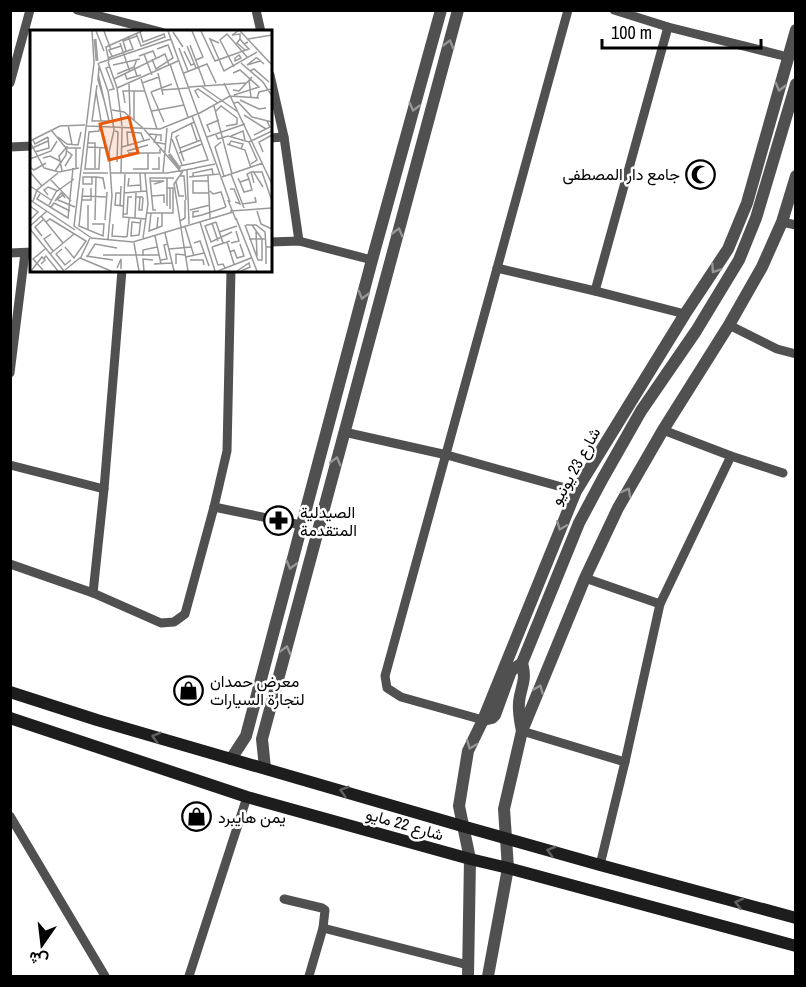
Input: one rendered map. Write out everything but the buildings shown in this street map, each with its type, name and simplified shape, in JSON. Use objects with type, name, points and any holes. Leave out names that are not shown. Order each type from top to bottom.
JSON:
[{"type":"main road","name":"شارع 22 مايو","points":[[10,692],[97,720],[462,826],[795,918]]},
{"type":"main road","name":"شارع 22 مايو","points":[[10,718],[247,797],[795,945]]},
{"type":"street","points":[[10,83],[30,10]]},
{"type":"street","points":[[77,10],[125,27],[147,30]]},
{"type":"street","points":[[256,10],[261,30]]},
{"type":"street","points":[[231,759],[246,735],[441,10]]},
{"type":"street","points":[[265,768],[262,739],[458,10]]},
{"type":"street","points":[[568,10],[385,676],[387,688],[401,697],[483,720],[495,715],[511,671],[522,663],[579,523],[603,478],[641,411],[696,332],[739,260],[756,218],[795,84]]},
{"type":"street","points":[[614,10],[668,27],[788,57]]},
{"type":"street","points":[[595,291],[668,27]]},
{"type":"street","name":"شارع 23 يونيو","points":[[468,971],[470,859],[459,806],[468,750],[483,720],[576,491],[685,314],[728,249],[747,203],[795,30]]},
{"type":"street","points":[[272,84],[284,137],[299,241]]},
{"type":"street","points":[[272,138],[284,137]]},
{"type":"street","points":[[10,147],[30,146]]},
{"type":"street","points":[[488,976],[508,868],[504,809],[522,731],[585,578],[618,508],[762,267],[782,222],[795,176]]},
{"type":"street","points":[[782,222],[795,225]]},
{"type":"street","points":[[272,242],[299,241],[388,266]]},
{"type":"street","points":[[10,253],[28,253],[10,373]]},
{"type":"street","points":[[497,268],[685,314]]},
{"type":"street","points":[[93,593],[122,272]]},
{"type":"street","points":[[10,564],[93,593],[161,623],[174,622],[185,614],[227,451],[231,272]]},
{"type":"street","points":[[729,325],[777,349],[795,354]]},
{"type":"street","points":[[327,428],[447,455],[576,491]]},
{"type":"street","points":[[663,430],[783,473]]},
{"type":"street","points":[[600,865],[626,762],[660,604],[731,456]]},
{"type":"street","points":[[10,465],[104,489]]},
{"type":"street","points":[[214,507],[301,525]]},
{"type":"street","points":[[585,578],[660,604]]},
{"type":"street","points":[[522,663],[525,673],[518,715],[522,731]]},
{"type":"street","points":[[522,731],[626,762]]},
{"type":"street","points":[[246,735],[252,744],[262,739]]},
{"type":"street","points":[[189,976],[247,797]]},
{"type":"street","points":[[10,816],[105,976]]},
{"type":"street","points":[[284,899],[325,910],[323,928],[309,976]]},
{"type":"street","points":[[323,928],[468,971]]},
{"type":"place","name":"جامع دار المصطفى","points":[[701,174]]},
{"type":"place","name":"الصيدلية المتقدمة","points":[[279,521]]},
{"type":"place","name":"معرض حمدان لتجارة السيارات","points":[[189,690]]},
{"type":"place","name":"يمن هايبرد","points":[[197,817]]}]
